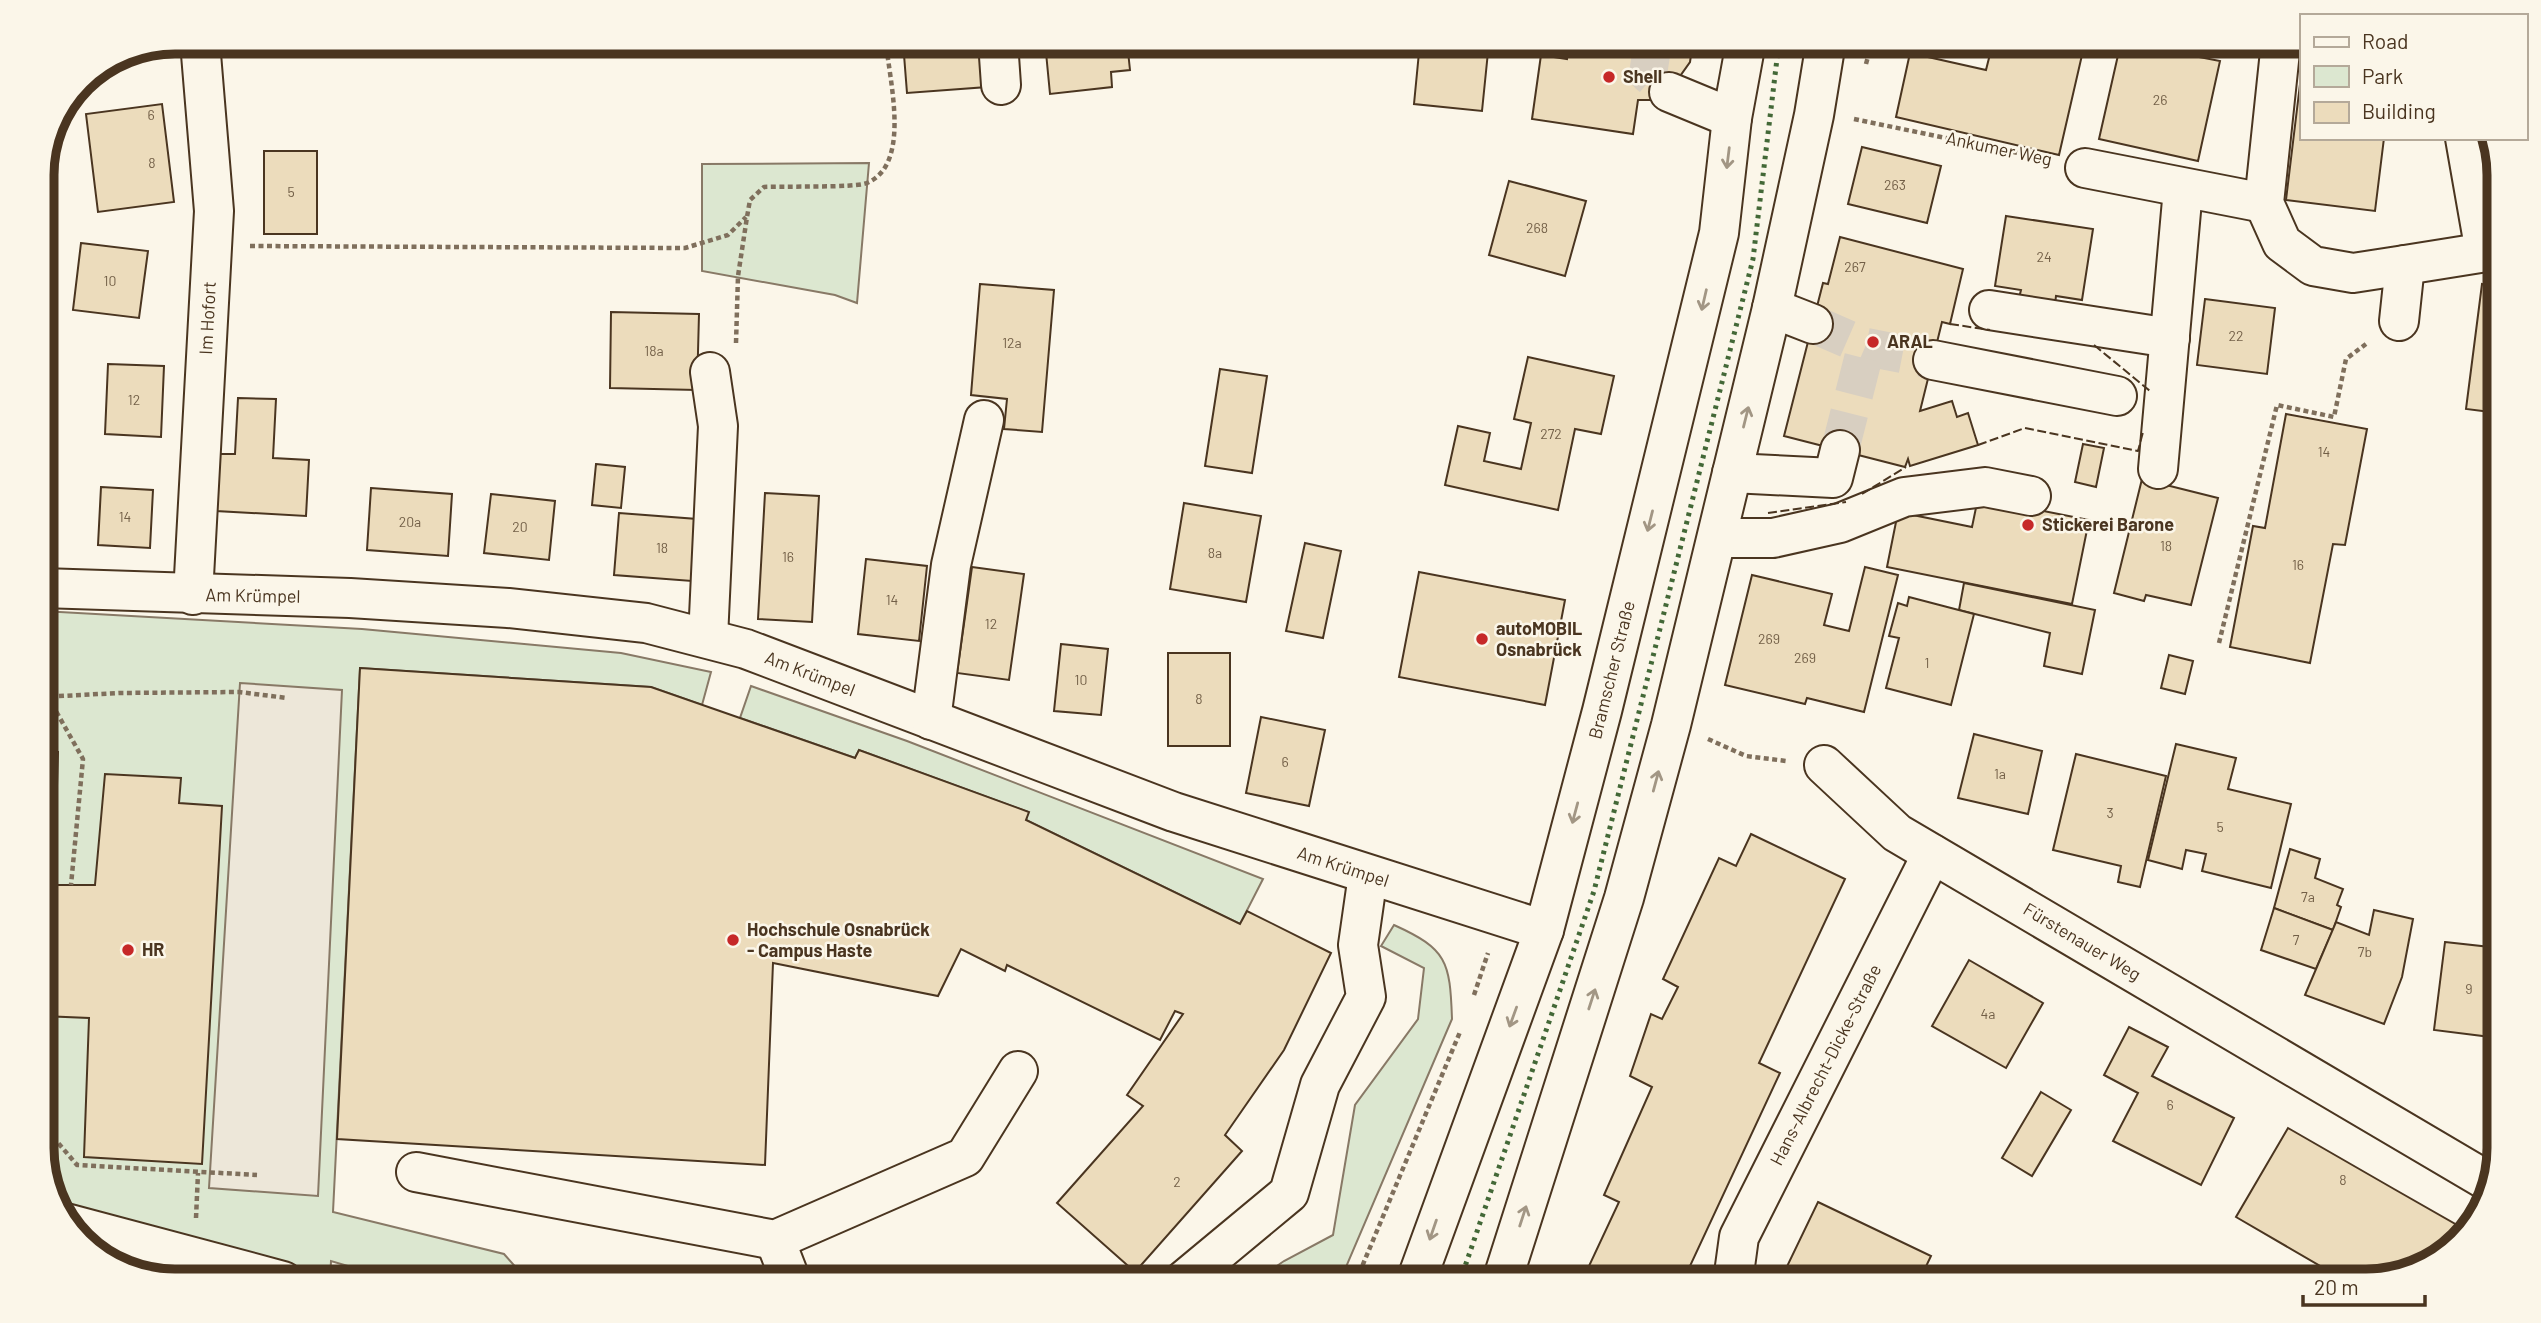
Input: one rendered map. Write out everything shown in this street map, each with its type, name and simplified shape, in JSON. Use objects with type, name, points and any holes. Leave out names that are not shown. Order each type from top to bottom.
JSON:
[{"type":"street","name":"Im Hofort","points":[[193,595],[215,211],[201,54]]},
{"type":"street","points":[[999,54],[1002,85]]},
{"type":"street","name":"Bramscher Straße","points":[[1420,1269],[1544,930],[1609,686],[1719,233],[1732,118],[1744,54]]},
{"type":"street","points":[[1506,1269],[1624,898],[1671,725],[1772,308],[1814,115],[1824,54]]},
{"type":"street","points":[[2280,54],[2264,202],[2282,243],[2313,266],[2353,273],[2486,252]]},
{"type":"street","points":[[1669,92],[1732,118]]},
{"type":"street","points":[[2465,140],[2486,226]]},
{"type":"street","points":[[2085,168],[2182,189],[2264,202]]},
{"type":"street","points":[[2158,469],[2182,189]]},
{"type":"street","points":[[2399,321],[2405,265]]},
{"type":"street","points":[[1772,308],[1813,324]]},
{"type":"street","points":[[1989,310],[2169,338]]},
{"type":"street","points":[[1933,360],[2117,396]]},
{"type":"street","points":[[708,638],[718,426],[710,372]]},
{"type":"street","points":[[931,720],[951,565],[984,420]]},
{"type":"street","points":[[1732,473],[1833,478],[1840,450]]},
{"type":"street","points":[[1717,538],[1773,538],[1840,523],[1904,497],[1985,487],[2031,496]]},
{"type":"street","name":"Am Krümpel","points":[[55,589],[350,598],[508,608],[646,623],[708,638],[1174,812],[1544,930]]},
{"type":"street","name":"Fürstenauer Weg","points":[[1824,765],[1897,833],[2482,1178]]},
{"type":"street","name":"Hans-Albrecht-Dicke-Straße","points":[[1735,1269],[1739,1237],[1933,854]]},
{"type":"street","points":[[1197,1269],[1289,1193],[1320,1085],[1366,997],[1358,945],[1368,875]]},
{"type":"street","points":[[416,1172],[775,1240],[965,1157],[1018,1070]]},
{"type":"street","points":[[85,1228],[238,1269]]},
{"type":"street","points":[[775,1240],[786,1269]]},
{"type":"path","points":[[212,246],[685,248],[708,243],[728,235],[747,217],[750,200],[764,187],[866,184],[885,170],[896,144],[887,54]]},
{"type":"path","name":"Ankumer Weg","points":[[1814,115],[1863,119],[2085,168]]},
{"type":"path","points":[[2219,643],[2277,405],[2334,416],[2346,359],[2399,321]]},
{"type":"path","points":[[55,696],[239,692],[287,698]]},
{"type":"path","points":[[55,713],[83,759],[71,885]]},
{"type":"path","points":[[1671,725],[1746,756],[1824,765]]},
{"type":"path","points":[[1472,1001],[1502,916]]},
{"type":"path","points":[[1361,1269],[1463,1025]]},
{"type":"path","points":[[55,1140],[77,1165],[257,1175]]},
{"type":"green space","points":[[869,163],[857,303],[835,295],[702,271],[702,164]]},
{"type":"green space","points":[[55,612],[362,629],[621,653],[711,672],[702,705],[651,687],[360,668],[333,1212],[504,1254],[517,1269],[358,1269],[331,1261],[331,1269],[176,1269],[152,1266],[122,1256],[96,1239],[84,1227],[67,1201],[57,1171],[55,1155]]},
{"type":"green space","points":[[751,686],[907,741],[1263,879],[1240,924],[1026,820],[1028,812],[859,750],[855,758],[740,718]]},
{"type":"green space","points":[[1394,925],[1435,950],[1447,970],[1452,1019],[1345,1269],[1272,1269],[1333,1235],[1355,1105],[1418,1019],[1424,968],[1381,946]]},
{"type":"shaded area","points":[[240,683],[342,690],[318,1196],[209,1188]]},
{"type":"building","points":[[904,54],[984,54],[987,87],[907,93]]},
{"type":"building","points":[[1046,54],[1128,54],[1130,70],[1111,72],[1112,87],[1050,94]]},
{"type":"building","points":[[1419,54],[1488,54],[1482,111],[1414,104]]},
{"type":"building","name":"Shell","points":[[1568,54],[1691,54],[1690,62],[1663,100],[1638,100],[1633,134],[1532,119],[1541,55],[1567,59]]},
{"type":"building","points":[[1910,54],[1986,70],[1990,54],[2082,54],[2059,155],[1896,117]]},
{"type":"building","points":[[2118,54],[2184,54],[2220,61],[2198,161],[2099,139]]},
{"type":"building","points":[[2300,84],[2300,140],[2384,140],[2375,211],[2286,200]]},
{"type":"building","points":[[162,104],[174,202],[98,212],[86,114]]},
{"type":"building","points":[[1862,147],[1941,166],[1927,223],[1848,204]]},
{"type":"building","points":[[264,151],[317,151],[317,234],[264,234]]},
{"type":"building","points":[[1509,181],[1586,201],[1565,276],[1489,255]]},
{"type":"building","points":[[2006,216],[2093,229],[2082,300],[2056,296],[2055,304],[2019,298],[2021,290],[1995,286]]},
{"type":"building","name":"ARAL","points":[[1840,237],[1963,269],[1950,324],[1942,322],[1920,411],[1952,401],[1957,417],[1968,413],[1978,445],[1910,466],[1908,459],[1905,467],[1784,436],[1823,283],[1828,284]]},
{"type":"building","points":[[81,243],[148,251],[139,318],[73,310]]},
{"type":"building","points":[[980,284],[1054,290],[1042,432],[1004,429],[1007,399],[971,395]]},
{"type":"building","points":[[2482,284],[2486,285],[2486,411],[2466,409]]},
{"type":"building","points":[[2205,299],[2275,308],[2267,374],[2197,365]]},
{"type":"building","points":[[611,312],[699,314],[697,390],[610,388]]},
{"type":"building","points":[[1528,357],[1614,376],[1601,434],[1575,429],[1558,510],[1445,485],[1458,426],[1490,433],[1484,461],[1521,469],[1531,423],[1514,419]]},
{"type":"building","points":[[108,364],[164,366],[161,437],[105,434]]},
{"type":"building","points":[[1220,369],[1267,376],[1252,473],[1205,466]]},
{"type":"building","points":[[238,398],[276,399],[273,458],[309,460],[306,516],[216,511],[219,454],[235,454]]},
{"type":"building","points":[[2286,414],[2367,429],[2345,545],[2333,544],[2310,663],[2230,647],[2253,526],[2265,528]]},
{"type":"building","points":[[2083,444],[2104,448],[2096,487],[2075,482]]},
{"type":"building","points":[[596,464],[625,467],[621,508],[592,505]]},
{"type":"building","points":[[2142,479],[2218,498],[2191,605],[2146,595],[2144,601],[2114,593]]},
{"type":"building","points":[[101,487],[153,490],[150,548],[98,545]]},
{"type":"building","points":[[371,488],[452,494],[448,556],[367,550]]},
{"type":"building","points":[[765,493],[819,496],[812,622],[758,619]]},
{"type":"building","points":[[491,494],[555,501],[549,560],[484,553]]},
{"type":"building","points":[[1978,498],[2089,520],[2072,604],[1887,567],[1898,512],[1972,527]]},
{"type":"building","points":[[1184,503],[1261,516],[1246,602],[1170,589]]},
{"type":"building","points":[[619,513],[710,520],[705,582],[614,575]]},
{"type":"building","points":[[1305,543],[1341,551],[1323,638],[1286,631]]},
{"type":"building","points":[[866,559],[927,566],[919,641],[858,634]]},
{"type":"building","points":[[972,567],[1024,574],[1009,680],[957,673]]},
{"type":"building","points":[[1865,567],[1898,575],[1864,712],[1807,698],[1805,704],[1725,685],[1752,575],[1832,594],[1824,625],[1849,631]]},
{"type":"building","name":"autoMOBIL Osnabrück","points":[[1419,572],[1565,600],[1545,705],[1399,677]]},
{"type":"building","points":[[1964,583],[2095,610],[2082,674],[2044,666],[2050,633],[1959,610]]},
{"type":"building","points":[[1909,597],[1974,614],[1951,705],[1886,688],[1899,638],[1889,636],[1898,603],[1907,606]]},
{"type":"building","points":[[1061,644],[1108,649],[1101,715],[1054,711]]},
{"type":"building","points":[[1168,653],[1230,653],[1230,746],[1168,746]]},
{"type":"building","points":[[2169,655],[2193,661],[2185,694],[2161,688]]},
{"type":"building","points":[[360,668],[651,687],[855,758],[859,750],[1029,812],[1026,820],[1240,924],[1247,911],[1331,953],[1284,1050],[1225,1135],[1242,1151],[1138,1269],[1132,1269],[1057,1203],[1143,1106],[1127,1095],[1183,1014],[1175,1011],[1160,1040],[1007,965],[1005,971],[961,949],[938,996],[773,963],[765,1165],[337,1139]]},
{"type":"building","points":[[1261,717],[1325,730],[1309,806],[1246,793]]},
{"type":"building","points":[[1974,734],[2042,751],[2028,814],[1958,798]]},
{"type":"building","points":[[2176,744],[2236,758],[2228,789],[2291,804],[2271,888],[2202,871],[2206,854],[2186,850],[2182,869],[2148,860]]},
{"type":"building","name":"HR","points":[[55,752],[58,752],[55,852]]},
{"type":"building","points":[[2076,754],[2166,776],[2140,887],[2118,882],[2121,866],[2053,850]]},
{"type":"building","name":"HR","points":[[105,774],[181,778],[179,803],[222,806],[202,1164],[84,1157],[89,1018],[55,1017],[55,885],[95,885]]},
{"type":"building","points":[[1751,834],[1845,879],[1759,1063],[1780,1073],[1689,1269],[1588,1269],[1619,1202],[1604,1195],[1652,1087],[1630,1076],[1651,1014],[1662,1019],[1678,987],[1663,979],[1719,858],[1736,866]]},
{"type":"building","points":[[2290,849],[2320,859],[2315,878],[2343,889],[2337,905],[2341,907],[2333,930],[2274,908]]},
{"type":"building","points":[[2274,908],[2333,930],[2316,969],[2261,950]]},
{"type":"building","points":[[2374,910],[2413,919],[2402,977],[2384,1024],[2305,995],[2336,922],[2369,935]]},
{"type":"building","points":[[2445,942],[2487,947],[2487,1037],[2434,1030]]},
{"type":"building","points":[[1969,960],[2043,1003],[2006,1068],[1932,1026]]},
{"type":"building","points":[[2129,1027],[2168,1047],[2152,1076],[2234,1118],[2201,1185],[2113,1141],[2138,1093],[2104,1075]]},
{"type":"building","points":[[2041,1092],[2071,1110],[2032,1176],[2002,1158]]},
{"type":"building","points":[[2288,1128],[2457,1225],[2439,1244],[2412,1260],[2397,1265],[2365,1269],[2325,1269],[2236,1217]]},
{"type":"building","points":[[1818,1202],[1931,1256],[1925,1269],[1786,1269]]},
{"type":"tunnel","points":[[1651,54],[1648,74],[1669,92]]},
{"type":"tunnel","points":[[1813,324],[1866,347],[1933,360]]},
{"type":"tunnel","points":[[1840,450],[1866,347]]},
{"type":"hedge","points":[[1464,1269],[1594,891],[1753,259],[1778,54]]},
{"type":"fence","points":[[1950,324],[1990,330]]},
{"type":"fence","points":[[2094,345],[2150,391]]},
{"type":"fence","points":[[1978,445],[2025,428],[2138,451],[2143,432]]},
{"type":"fence","points":[[1862,494],[1906,467]]},
{"type":"fence","points":[[1768,513],[1846,502]]},
{"type":"place","name":"Shell","points":[[1609,77]]},
{"type":"place","name":"ARAL","points":[[1873,342]]},
{"type":"place","name":"Stickerei Barone","points":[[2028,525]]},
{"type":"place","name":"autoMOBIL Osnabrück","points":[[1482,639]]},
{"type":"place","name":"Hochschule Osnabrück - Campus Haste","points":[[733,940]]},
{"type":"place","name":"HR","points":[[128,950]]}]
